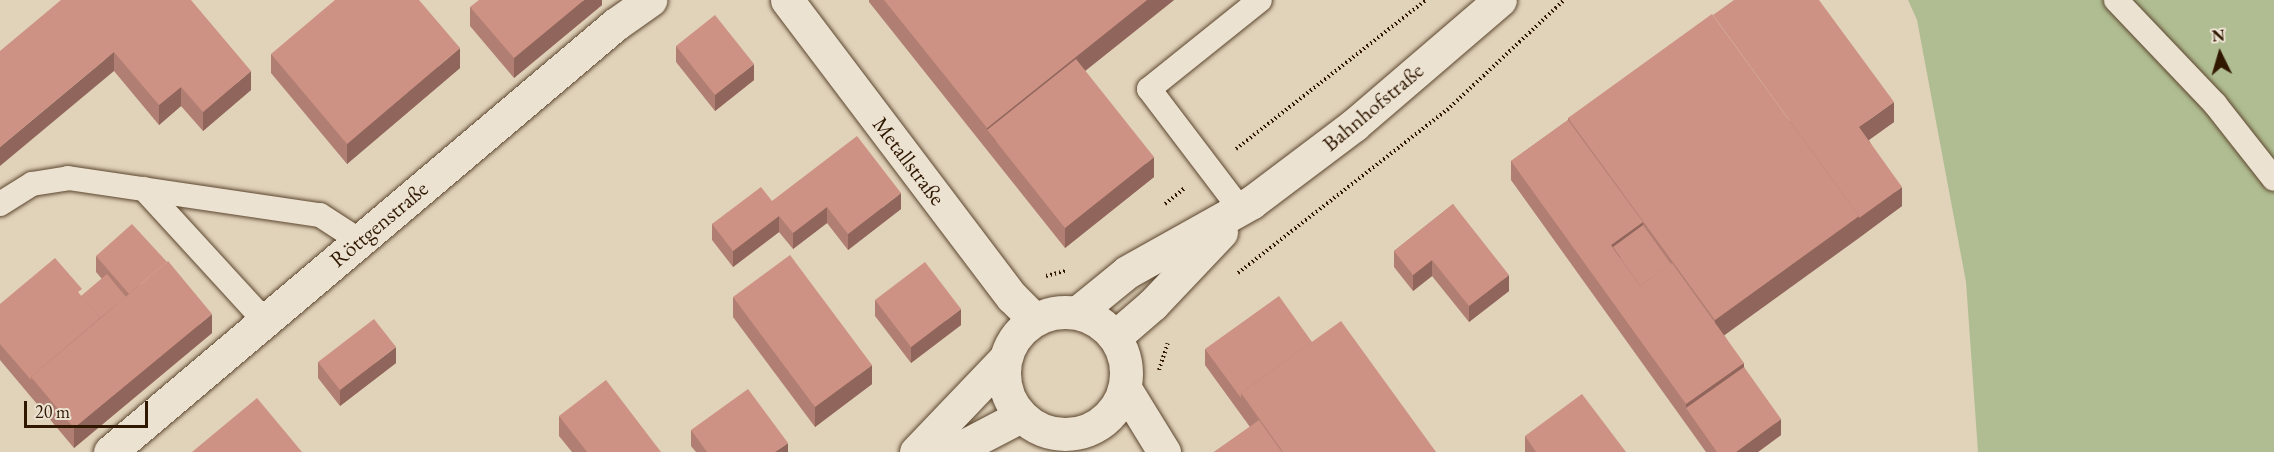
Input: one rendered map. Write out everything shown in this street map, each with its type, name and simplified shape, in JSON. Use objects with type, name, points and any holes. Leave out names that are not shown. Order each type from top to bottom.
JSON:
[{"type":"street","name":"Röttgenstraße","points":[[110,452],[616,24],[650,0]]},
{"type":"street","name":"Metallstraße","points":[[787,0],[1012,297],[1034,319]]},
{"type":"street","name":"Bahnhofstraße","points":[[1078,312],[1127,272],[1241,210],[1354,125],[1500,0]]},
{"type":"street","name":"Bahnhofstraße","points":[[1116,336],[1153,304],[1241,210]]},
{"type":"street","points":[[1126,390],[1105,421],[1080,444],[1044,432],[1021,416],[1005,387],[1005,360],[1010,345],[1034,319],[1048,314],[1078,312],[1104,324],[1116,336],[1126,355],[1126,390],[1164,452]]},
{"type":"street","points":[[916,452],[1005,360]]},
{"type":"street","points":[[952,452],[1021,416]]},
{"type":"lane","points":[[1241,210],[1149,89],[1260,0]]},
{"type":"lane","points":[[2116,0],[2215,104],[2274,179]]},
{"type":"lane","points":[[0,204],[21,189],[45,180],[68,178],[321,215],[360,241]]},
{"type":"lane","points":[[144,189],[265,321]]},
{"type":"path","points":[[1229,280],[1447,110],[1564,0]]},
{"type":"path","points":[[1160,376],[1160,360],[1173,332]]},
{"type":"green space","points":[[1908,0],[2274,0],[2274,452],[1978,452],[1966,282],[1917,20]]},
{"type":"building","points":[[61,0],[191,0],[251,71],[203,112],[181,87],[159,105],[114,52],[0,147],[0,51]]},
{"type":"building","points":[[335,0],[419,0],[460,48],[347,144],[271,54]]},
{"type":"building","points":[[479,0],[584,0],[514,58],[470,7]]},
{"type":"building","points":[[884,0],[1147,0],[987,128]]},
{"type":"building","points":[[1734,0],[1819,0],[1894,102],[1859,127],[1902,187],[1859,218],[1713,15]]},
{"type":"building","points":[[1712,14],[1859,216],[1715,320],[1568,118]]},
{"type":"building","points":[[715,15],[754,64],[715,95],[676,46]]},
{"type":"building","points":[[1076,59],[1154,157],[1065,228],[987,130]]},
{"type":"building","points":[[1568,120],[1643,222],[1611,245],[1640,286],[1672,263],[1744,363],[1686,404],[1511,161]]},
{"type":"building","points":[[857,136],[901,193],[848,234],[827,207],[793,233],[779,216],[733,251],[712,224],[761,187],[772,201]]},
{"type":"building","points":[[1453,204],[1509,275],[1469,306],[1432,260],[1413,275],[1394,251]]},
{"type":"building","points":[[132,224],[167,262],[129,294],[96,256]]},
{"type":"building","points":[[1643,225],[1671,264],[1640,286],[1613,247]]},
{"type":"building","points":[[790,255],[872,365],[815,407],[733,297]]},
{"type":"building","points":[[55,258],[82,289],[78,292],[100,318],[31,377],[31,380],[0,344],[0,304]]},
{"type":"building","points":[[168,261],[212,314],[74,428],[31,377]]},
{"type":"building","points":[[925,262],[961,309],[911,347],[875,300]]},
{"type":"building","points":[[107,274],[126,297],[100,318],[81,296]]},
{"type":"building","points":[[1279,296],[1312,342],[1241,393],[1241,398],[1205,349]]},
{"type":"building","points":[[374,319],[396,347],[340,390],[318,362]]},
{"type":"building","points":[[1341,321],[1436,452],[1283,452],[1241,393]]},
{"type":"building","points":[[1744,367],[1781,419],[1736,452],[1717,452],[1686,408]]},
{"type":"building","points":[[606,380],[661,452],[587,452],[559,416]]},
{"type":"building","points":[[748,389],[788,443],[775,452],[707,452],[691,430]]},
{"type":"building","points":[[1582,394],[1626,452],[1536,452],[1525,436]]},
{"type":"building","points":[[257,398],[302,452],[192,452]]},
{"type":"building","points":[[1259,420],[1282,452],[1214,452]]}]
